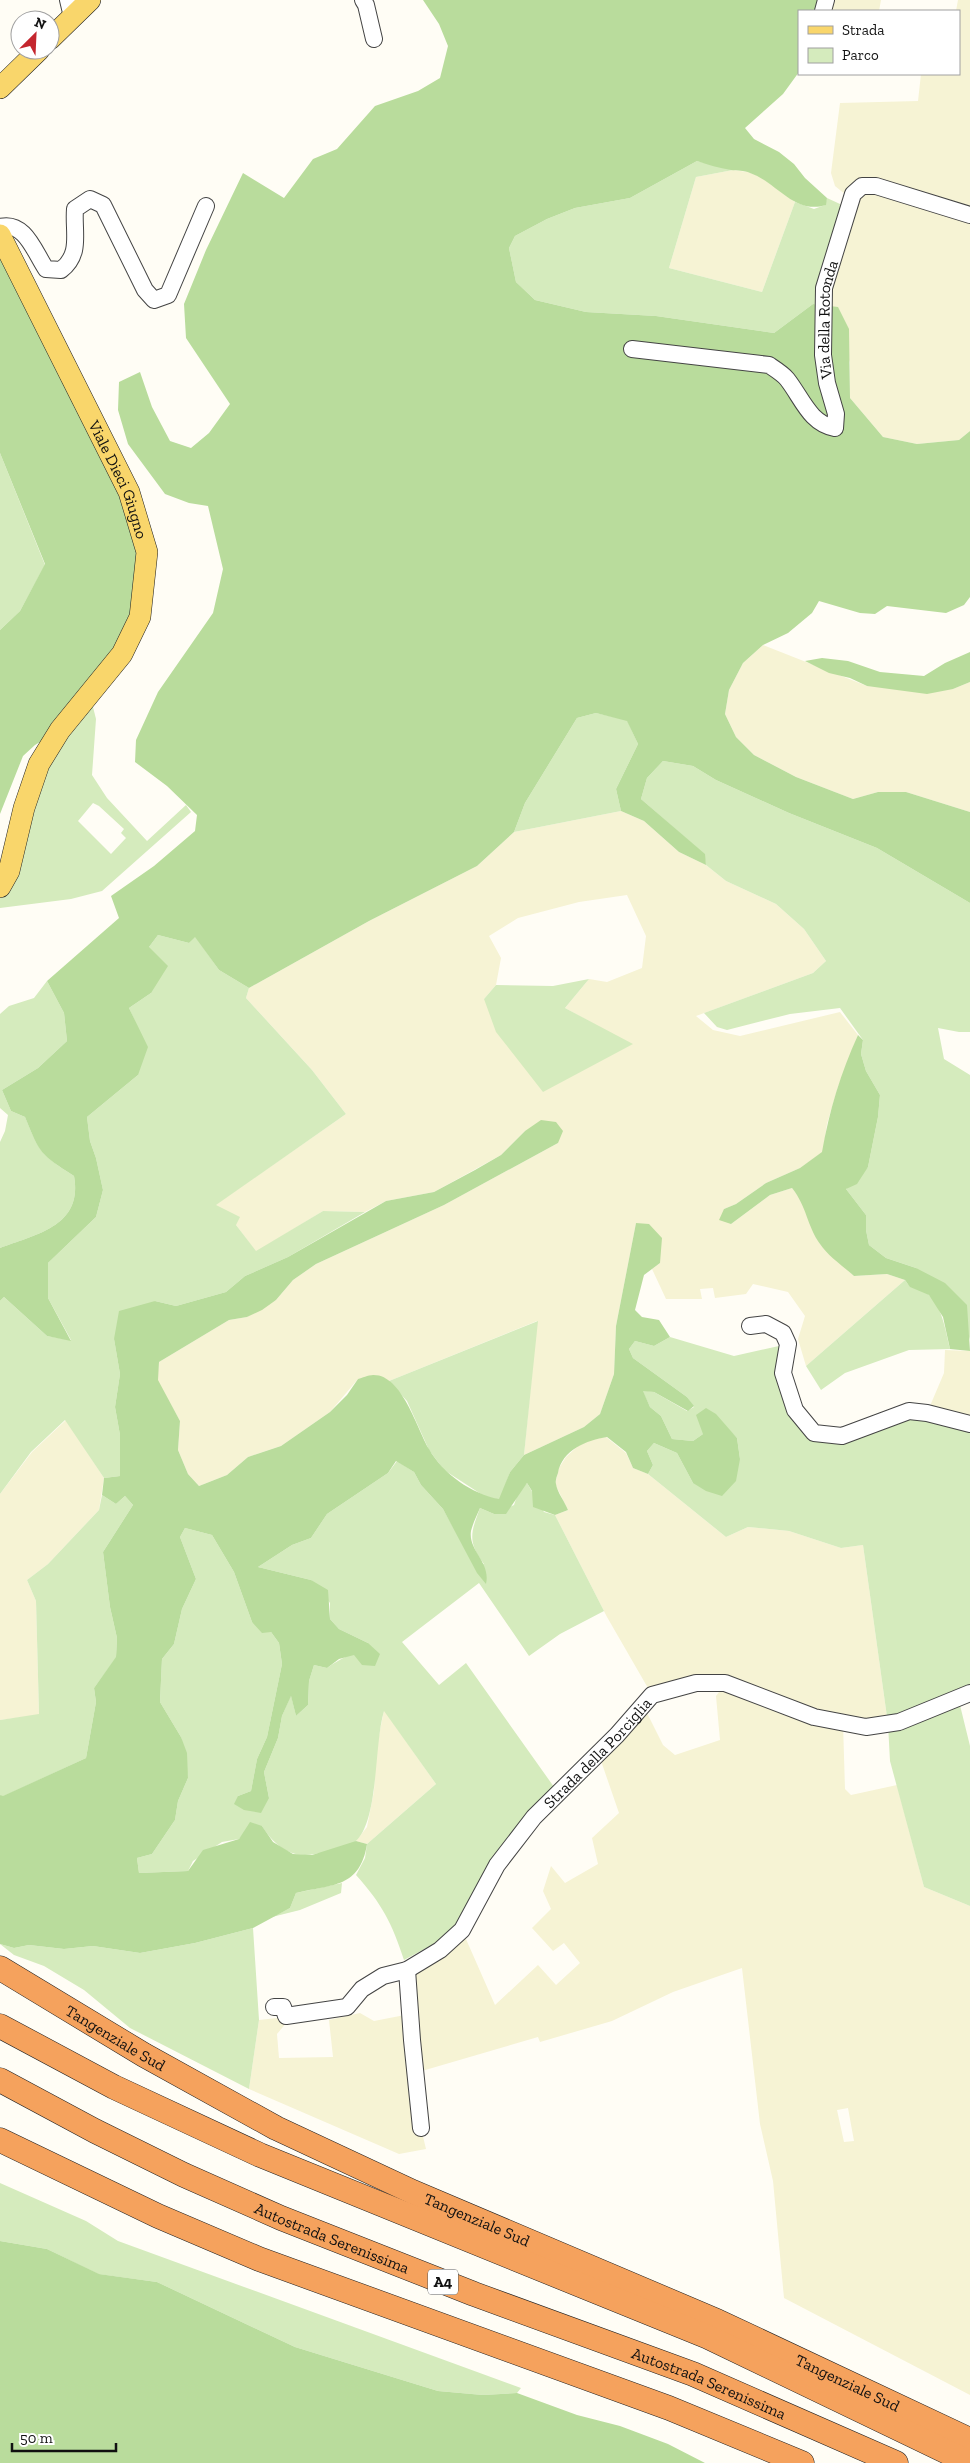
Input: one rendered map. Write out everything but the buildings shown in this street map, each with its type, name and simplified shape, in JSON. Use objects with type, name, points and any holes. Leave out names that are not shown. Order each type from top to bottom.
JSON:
[{"type":"highway","name":"Tangenziale Sud","points":[[0,1968],[144,2055],[276,2128],[413,2192],[717,2321],[970,2440]]},
{"type":"highway","name":"Tangenziale Sud","points":[[0,2026],[114,2087],[260,2155],[708,2336],[970,2463]]},
{"type":"highway","name":"Autostrada Serenissima","points":[[0,2080],[113,2140],[281,2218],[474,2294],[694,2374],[896,2463]]},
{"type":"highway","name":"A4","points":[[0,2140],[158,2216],[259,2259],[669,2408],[802,2463]]},
{"type":"main road","points":[[60,24],[70,9],[90,0]]},
{"type":"main road","points":[[0,88],[29,60]]},
{"type":"main road","name":"Viale Dieci Giugno","points":[[0,235],[129,492],[147,552],[140,617],[122,654],[60,730],[39,764],[24,808],[9,871],[0,887]]},
{"type":"street","points":[[363,0],[366,5],[374,39]]},
{"type":"street","name":"Via della Rotonda","points":[[632,349],[769,365],[786,378],[814,417],[824,426],[835,428],[836,414],[827,383],[822,355],[824,288],[854,194],[862,186],[876,186],[970,215]]},
{"type":"street","points":[[0,227],[9,225],[22,230],[46,269],[62,270],[70,263],[75,254],[75,209],[90,198],[103,205],[145,290],[154,300],[168,295],[206,206]]},
{"type":"street","points":[[750,1326],[766,1324],[783,1333],[788,1344],[783,1373],[796,1414],[814,1433],[842,1436],[909,1410],[970,1424]]},
{"type":"street","name":"Strada della Porciglia","points":[[274,2006],[282,2007],[286,2016],[347,2007],[362,1989],[383,1976],[407,1970],[440,1950],[462,1930],[497,1865],[534,1817],[617,1735],[652,1695],[696,1683],[726,1683],[814,1717],[866,1727],[899,1722],[970,1692]]},
{"type":"street","points":[[407,1970],[421,2128]]},
{"type":"shaded area","points":[[826,0],[881,0],[879,10],[823,10]]},
{"type":"shaded area","points":[[958,0],[970,0],[970,431],[959,440],[917,444],[883,437],[850,398],[850,362],[823,305],[846,195],[835,186],[831,173],[840,103],[918,101],[921,75],[960,75],[960,10],[956,10]]},
{"type":"shaded area","points":[[733,170],[748,172],[761,177],[795,202],[762,292],[669,268],[696,177]]},
{"type":"shaded area","points":[[763,645],[867,686],[953,689],[970,682],[970,812],[906,792],[878,792],[853,799],[796,777],[754,755],[736,737],[725,714],[729,690],[743,663]]},
{"type":"shaded area","points":[[621,811],[644,821],[679,852],[706,865],[726,881],[776,904],[804,929],[826,961],[813,973],[696,1016],[713,1030],[740,1036],[840,1012],[858,1035],[838,1087],[827,1124],[823,1152],[800,1168],[766,1183],[736,1204],[724,1209],[731,1224],[770,1195],[792,1188],[803,1202],[820,1244],[854,1276],[887,1274],[905,1280],[806,1366],[798,1339],[805,1316],[788,1292],[753,1284],[746,1294],[715,1298],[713,1288],[700,1289],[702,1299],[666,1299],[652,1269],[660,1263],[636,1223],[616,1326],[614,1374],[600,1414],[584,1427],[524,1455],[537,1321],[389,1381],[374,1375],[358,1379],[330,1412],[281,1446],[248,1457],[227,1475],[199,1486],[188,1474],[178,1450],[180,1421],[157,1380],[159,1362],[229,1320],[247,1317],[276,1300],[293,1280],[316,1264],[444,1205],[558,1143],[525,1131],[501,1155],[434,1192],[386,1201],[365,1212],[323,1211],[256,1252],[236,1225],[215,1205],[346,1114],[312,1070],[246,998],[249,988],[369,921],[477,866],[514,832]],"holes":[[[627,895],[646,936],[642,968],[607,982],[589,979],[565,1008],[632,1045],[484,999],[496,985],[501,958],[489,936],[518,918],[579,902]]]},
{"type":"shaded area","points":[[945,1350],[970,1351],[970,1424],[927,1413],[944,1373]]},
{"type":"shaded area","points":[[66,1420],[104,1478],[99,1510],[48,1564],[27,1580],[36,1601],[39,1715],[0,1720],[0,1494],[32,1452]]},
{"type":"shaded area","points":[[606,1437],[626,1453],[633,1468],[648,1474],[726,1537],[748,1527],[789,1531],[841,1548],[863,1545],[888,1724],[843,1723],[845,1789],[851,1795],[897,1785],[924,1887],[970,1906],[970,2395],[784,2298],[773,2181],[760,2124],[742,1968],[673,1992],[612,2021],[540,2042],[538,2037],[415,2073],[421,2128],[426,2149],[399,2154],[249,2089],[259,2020],[277,2018],[287,2022],[277,2034],[279,2058],[333,2057],[329,2020],[360,2013],[374,2021],[410,2014],[407,1970],[462,1930],[495,2005],[538,1965],[556,1985],[580,1963],[564,1943],[553,1951],[532,1928],[551,1909],[543,1891],[551,1866],[565,1883],[598,1864],[592,1838],[619,1813],[600,1758],[646,1711],[663,1745],[675,1755],[720,1740],[716,1696],[725,1684],[652,1695],[607,1617],[555,1515],[568,1510],[555,1484],[559,1468],[566,1457],[578,1446],[590,1440]],"holes":[[[848,2108],[854,2141],[844,2142],[837,2110]]]},
{"type":"shaded area","points":[[384,1710],[436,1784],[367,1844],[356,1841],[367,1827],[374,1791],[376,1751]]},
{"type":"green space","points":[[423,0],[819,0],[818,10],[798,10],[798,73],[783,94],[745,128],[754,139],[779,152],[794,164],[805,178],[827,198],[826,205],[815,207],[795,202],[760,177],[743,171],[731,170],[697,161],[630,198],[575,208],[547,219],[515,236],[509,248],[516,282],[535,300],[586,312],[656,316],[774,333],[813,304],[838,307],[849,329],[850,398],[883,437],[917,444],[959,440],[970,431],[970,597],[964,605],[946,613],[887,606],[875,614],[860,613],[819,601],[812,613],[788,633],[763,645],[743,663],[729,690],[725,714],[736,737],[754,755],[796,777],[853,799],[878,792],[906,792],[970,812],[970,903],[877,848],[789,813],[716,780],[693,766],[663,761],[647,778],[641,799],[705,854],[706,865],[679,852],[644,821],[621,811],[616,789],[638,744],[627,721],[596,713],[577,718],[525,803],[514,832],[477,866],[369,921],[249,988],[219,970],[195,937],[189,943],[158,935],[149,947],[168,966],[151,993],[129,1008],[148,1047],[138,1075],[87,1117],[90,1141],[103,1190],[96,1217],[48,1263],[48,1298],[71,1341],[47,1336],[4,1297],[0,1301],[0,1248],[42,1232],[54,1226],[64,1217],[71,1206],[75,1193],[74,1176],[54,1163],[42,1152],[34,1139],[25,1117],[11,1111],[2,1090],[38,1068],[67,1041],[64,1013],[47,981],[119,918],[111,896],[154,866],[195,831],[197,815],[167,786],[135,762],[136,740],[158,692],[213,613],[223,569],[208,506],[189,503],[165,494],[128,444],[118,410],[119,382],[140,372],[152,407],[170,441],[191,448],[209,433],[230,404],[186,338],[184,304],[206,250],[243,173],[284,198],[313,159],[337,149],[375,106],[418,91],[440,78],[448,46],[439,24]]},
{"type":"green space","points":[[697,161],[733,170],[696,177],[669,268],[762,292],[795,202],[814,209],[825,205],[827,198],[840,204],[848,213],[823,305],[813,304],[774,333],[656,316],[586,312],[535,300],[516,282],[509,248],[515,236],[547,219],[575,208],[630,198]]},
{"type":"green space","points":[[0,248],[147,552],[140,617],[60,730],[35,745],[23,756],[0,814],[0,630],[20,611],[45,564],[0,453]]},
{"type":"green space","points":[[0,453],[45,565],[20,611],[0,630]]},
{"type":"green space","points":[[970,652],[970,682],[953,689],[927,694],[867,686],[850,678],[829,673],[805,661],[822,658],[848,661],[880,672],[924,676],[945,663]]},
{"type":"green space","points":[[92,703],[96,719],[92,775],[107,798],[147,841],[186,805],[191,812],[102,891],[71,899],[0,908],[0,897],[33,786]],"holes":[[[93,803],[99,806],[124,829],[121,833],[126,838],[111,854],[78,821]]]},
{"type":"green space","points":[[596,713],[627,720],[638,744],[616,789],[621,811],[514,832],[525,803],[577,718]]},
{"type":"green space","points":[[663,761],[693,766],[716,780],[789,813],[877,848],[970,903],[970,1032],[938,1028],[944,1059],[970,1075],[970,1340],[968,1333],[916,1268],[886,1258],[869,1245],[866,1215],[846,1189],[868,1167],[878,1117],[880,1095],[866,1071],[861,1054],[863,1040],[840,1008],[790,1014],[727,1030],[717,1027],[704,1013],[813,973],[826,961],[804,929],[776,904],[726,881],[706,865],[704,854],[641,799],[647,778]]},
{"type":"green space","points":[[158,935],[189,943],[195,936],[219,970],[249,988],[246,998],[312,1070],[346,1114],[216,1205],[240,1217],[236,1225],[256,1251],[323,1211],[365,1212],[288,1257],[245,1276],[226,1292],[176,1306],[155,1301],[114,1339],[120,1374],[115,1407],[120,1435],[120,1476],[104,1478],[65,1420],[31,1452],[0,1494],[0,1301],[4,1297],[47,1336],[71,1340],[48,1298],[48,1263],[96,1217],[103,1190],[90,1141],[87,1117],[138,1075],[138,1028],[129,1008],[151,993],[149,947]]},
{"type":"green space","points":[[589,979],[565,1008],[633,1044],[543,1092],[496,1032],[484,999],[496,985],[553,986]]},
{"type":"green space","points":[[47,981],[64,1013],[67,1041],[38,1068],[2,1090],[11,1111],[25,1117],[42,1152],[54,1163],[74,1176],[75,1193],[71,1206],[64,1217],[54,1226],[0,1248],[0,1142],[5,1131],[8,1115],[0,1108],[0,1014],[9,1006],[34,998]]},
{"type":"green space","points":[[858,1035],[863,1040],[861,1054],[866,1071],[880,1095],[878,1117],[868,1167],[857,1184],[846,1189],[866,1215],[869,1245],[886,1258],[916,1268],[945,1283],[967,1305],[970,1351],[950,1349],[943,1317],[929,1295],[910,1287],[905,1280],[887,1274],[854,1276],[831,1257],[812,1230],[801,1202],[792,1188],[770,1195],[731,1224],[719,1220],[724,1209],[736,1204],[766,1183],[800,1168],[822,1152],[836,1092]]},
{"type":"green space","points":[[541,1120],[556,1122],[563,1131],[558,1143],[444,1205],[316,1264],[293,1280],[276,1300],[262,1310],[247,1317],[229,1320],[159,1362],[158,1380],[180,1421],[178,1450],[188,1474],[199,1486],[227,1475],[248,1457],[281,1446],[330,1412],[347,1395],[358,1379],[373,1375],[383,1377],[392,1383],[400,1393],[429,1449],[442,1467],[469,1488],[499,1499],[510,1472],[524,1455],[584,1427],[600,1414],[614,1374],[616,1326],[636,1223],[649,1224],[662,1238],[660,1263],[644,1275],[635,1310],[642,1317],[659,1320],[670,1337],[654,1346],[635,1341],[629,1349],[633,1358],[687,1397],[694,1406],[688,1411],[654,1392],[643,1391],[650,1407],[661,1416],[672,1439],[693,1441],[703,1434],[696,1415],[706,1408],[716,1414],[737,1438],[740,1459],[736,1481],[722,1496],[706,1491],[693,1483],[677,1453],[654,1443],[647,1451],[653,1465],[648,1474],[633,1468],[626,1452],[607,1437],[591,1441],[570,1452],[560,1465],[556,1483],[568,1510],[555,1515],[533,1507],[532,1491],[527,1483],[506,1514],[494,1514],[480,1508],[471,1531],[471,1538],[485,1569],[487,1576],[486,1584],[477,1573],[443,1509],[421,1485],[414,1472],[396,1461],[388,1473],[327,1514],[311,1538],[292,1545],[258,1567],[311,1580],[328,1590],[330,1619],[339,1629],[368,1643],[380,1654],[375,1666],[362,1665],[354,1655],[339,1659],[327,1668],[314,1665],[309,1681],[308,1705],[296,1716],[291,1696],[282,1716],[278,1738],[264,1772],[269,1798],[261,1813],[244,1810],[234,1804],[238,1796],[251,1791],[257,1759],[267,1737],[282,1664],[279,1643],[271,1632],[262,1633],[252,1622],[234,1572],[212,1535],[185,1528],[180,1537],[196,1579],[182,1609],[174,1644],[162,1659],[160,1702],[181,1737],[187,1753],[188,1778],[178,1801],[175,1820],[152,1854],[137,1858],[139,1873],[188,1871],[203,1850],[239,1839],[250,1822],[262,1826],[273,1842],[293,1854],[312,1855],[356,1841],[367,1844],[363,1858],[358,1869],[343,1882],[296,1893],[290,1908],[253,1928],[195,1943],[140,1953],[93,1946],[64,1949],[29,1945],[14,1948],[0,1944],[0,1795],[3,1796],[86,1758],[96,1702],[94,1688],[116,1657],[117,1638],[110,1607],[103,1552],[133,1505],[125,1496],[116,1504],[102,1495],[104,1478],[120,1476],[120,1435],[115,1407],[120,1374],[114,1339],[119,1311],[155,1301],[176,1306],[226,1292],[245,1276],[288,1257],[386,1201],[434,1192],[475,1170],[501,1155],[525,1131]]},
{"type":"green space","points":[[905,1280],[910,1286],[928,1294],[937,1305],[943,1320],[950,1349],[909,1350],[845,1373],[821,1390],[806,1366]]},
{"type":"green space","points":[[538,1321],[524,1455],[510,1472],[500,1500],[484,1496],[444,1470],[429,1450],[407,1401],[389,1381]]},
{"type":"green space","points":[[670,1337],[734,1356],[788,1344],[782,1368],[804,1421],[842,1436],[909,1411],[970,1424],[970,1693],[958,1697],[970,1746],[970,1906],[924,1887],[890,1761],[888,1724],[863,1545],[841,1548],[789,1531],[748,1527],[726,1537],[648,1474],[653,1465],[647,1451],[654,1443],[677,1453],[693,1483],[740,1459],[737,1438],[726,1427],[703,1434],[693,1441],[672,1439],[661,1416],[650,1407],[642,1390],[654,1392],[687,1411],[694,1407],[687,1397],[633,1358],[629,1349],[635,1341],[654,1346]]},
{"type":"green space","points":[[397,1461],[414,1472],[421,1485],[443,1509],[470,1557],[484,1564],[475,1549],[472,1537],[474,1524],[480,1508],[494,1514],[514,1505],[518,1493],[527,1483],[544,1512],[555,1515],[604,1611],[560,1634],[529,1656],[479,1583],[402,1642],[439,1685],[466,1663],[554,1787],[462,1919],[443,1939],[404,1960],[385,1915],[373,1895],[356,1875],[365,1858],[367,1844],[436,1784],[384,1711],[373,1798],[364,1829],[353,1843],[331,1851],[306,1855],[298,1854],[277,1845],[262,1826],[246,1831],[239,1839],[222,1842],[193,1861],[188,1871],[139,1873],[137,1858],[152,1854],[175,1820],[178,1801],[188,1778],[181,1737],[160,1702],[162,1659],[174,1644],[182,1609],[196,1579],[180,1537],[185,1528],[212,1535],[234,1572],[252,1622],[271,1632],[279,1643],[282,1664],[267,1737],[257,1759],[251,1791],[238,1796],[269,1798],[264,1772],[278,1738],[282,1716],[291,1695],[296,1716],[308,1705],[309,1681],[314,1665],[327,1668],[368,1643],[339,1629],[330,1619],[330,1603],[311,1580],[258,1567],[292,1545],[311,1538],[327,1514],[388,1473]]},
{"type":"green space","points":[[102,1495],[116,1504],[125,1496],[133,1505],[103,1552],[110,1607],[117,1638],[116,1658],[94,1688],[96,1702],[86,1758],[2,1797],[0,1795],[0,1720],[39,1714],[36,1601],[27,1580],[48,1564],[99,1510]]},
{"type":"green space","points":[[342,1883],[341,1893],[300,1910],[272,1917],[290,1908],[296,1893]]},
{"type":"green space","points":[[253,1928],[259,2020],[249,2089],[130,2028],[84,1990],[44,1966],[14,1955],[0,1944],[14,1948],[29,1945],[64,1949],[93,1946],[140,1953],[195,1943]]},
{"type":"green space","points":[[0,2183],[86,2221],[118,2241],[521,2388],[517,2393],[483,2395],[438,2391],[295,2347],[157,2282],[98,2274],[47,2249],[0,2241]]},
{"type":"green space","points":[[0,2241],[47,2249],[99,2274],[157,2282],[295,2347],[438,2391],[483,2395],[517,2393],[577,2415],[620,2426],[668,2444],[705,2463],[0,2463]]}]
